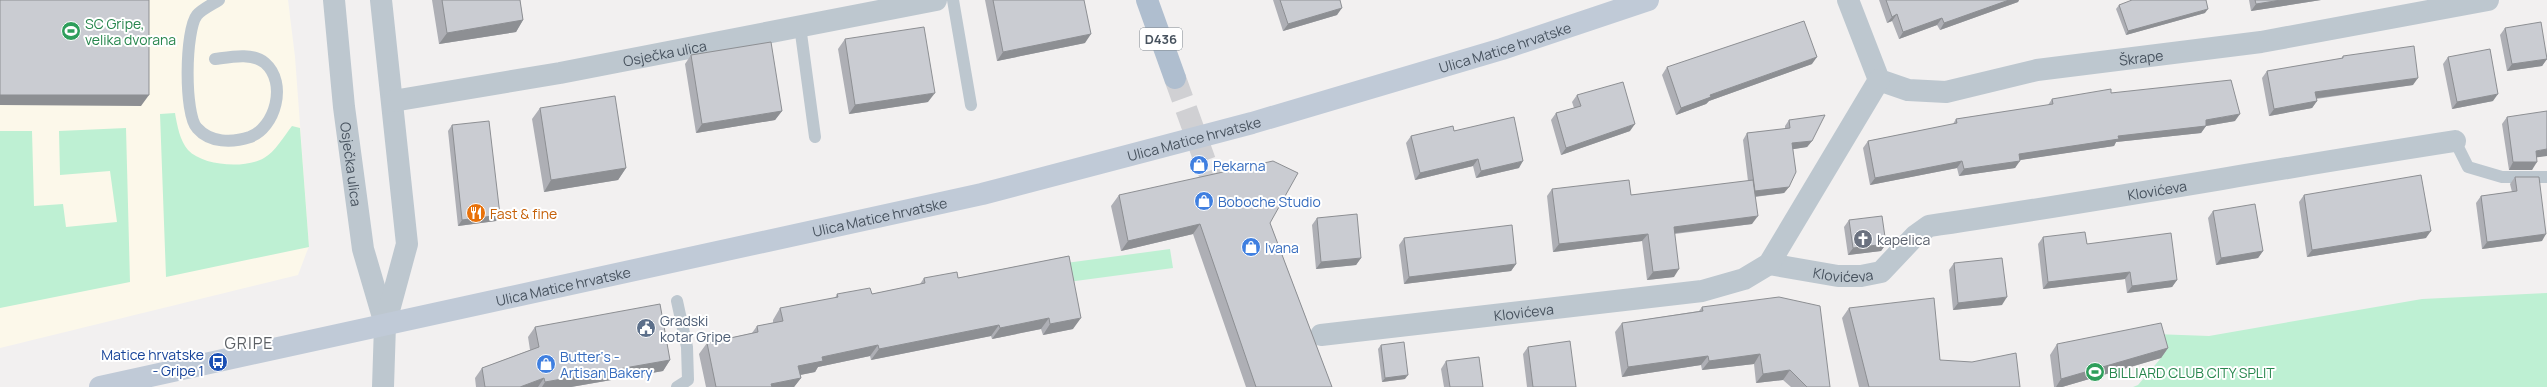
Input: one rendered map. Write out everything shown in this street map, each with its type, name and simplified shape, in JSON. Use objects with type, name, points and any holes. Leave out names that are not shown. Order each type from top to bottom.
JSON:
[{"type":"main road","name":"D436","points":[[1147,0],[1175,78]]},
{"type":"street","name":"Osječka ulica","points":[[334,0],[344,107],[363,248],[385,325]]},
{"type":"street","name":"Osječka ulica","points":[[381,0],[393,101],[407,244],[385,325],[383,387]]},
{"type":"street","name":"Osječka ulica","points":[[393,101],[560,73],[936,0]]},
{"type":"street","name":"Ulica Matice hrvatske","points":[[100,387],[982,194],[1259,121],[1502,49],[1648,0]]},
{"type":"street","points":[[1848,0],[1879,80]]},
{"type":"street","name":"Škrape","points":[[1879,80],[1908,90],[1946,92],[2037,70],[2261,42],[2488,0]]},
{"type":"street","name":"Klovićeva","points":[[1321,335],[1702,291],[1744,279],[1769,264],[1879,80]]},
{"type":"street","name":"Klovićeva","points":[[1769,264],[1838,276],[1861,276],[1881,272],[1915,236],[1929,226],[2078,204],[2223,177],[2455,141]]},
{"type":"lane","points":[[215,59],[242,56],[265,63],[278,83],[277,102],[258,134],[236,141],[210,138],[196,127],[188,94],[188,44],[197,16],[219,0]]},
{"type":"lane","points":[[953,0],[971,105]]},
{"type":"lane","points":[[800,26],[815,136]]},
{"type":"lane","name":"Klovićeva","points":[[2455,141],[2468,167],[2502,177],[2547,177]]},
{"type":"lane","points":[[677,301],[686,347],[688,380],[677,387]]},
{"type":"shaded area","points":[[0,0],[288,0],[295,57],[309,246],[298,275],[0,348]]},
{"type":"green space","points":[[175,113],[181,138],[188,150],[204,160],[224,164],[246,164],[264,158],[276,148],[292,126],[300,128],[309,247],[166,277],[160,114]]},
{"type":"green space","points":[[126,128],[130,282],[0,308],[0,131],[32,131],[34,206],[63,204],[66,227],[117,222],[110,171],[60,175],[59,131]]},
{"type":"green space","points":[[1170,249],[1173,268],[1068,282],[1066,263]]},
{"type":"green space","points":[[2547,293],[2547,387],[2133,387],[2138,385],[2161,358],[2154,334],[2209,336],[2422,299]]},
{"type":"building","name":"SC Gripe, velika dvorana","points":[[0,0],[149,0],[149,95],[0,95]]},
{"type":"building","points":[[442,0],[520,0],[523,20],[447,33]]},
{"type":"building","points":[[993,0],[1084,0],[1091,34],[1003,52]]},
{"type":"building","points":[[1280,0],[1340,0],[1342,8],[1288,24]]},
{"type":"building","points":[[1886,0],[2009,0],[1944,23],[1942,18],[1903,32],[1897,14],[1892,17]]},
{"type":"building","points":[[2132,0],[2206,0],[2208,9],[2128,31],[2119,5]]},
{"type":"building","points":[[2255,0],[2281,0],[2256,4]]},
{"type":"building","points":[[1804,21],[1817,57],[1710,95],[1711,97],[1681,108],[1667,67]]},
{"type":"building","points":[[2541,22],[2547,59],[2512,64],[2505,28]]},
{"type":"building","points":[[924,27],[935,93],[855,105],[845,39]]},
{"type":"building","points":[[771,42],[782,111],[702,124],[691,55]]},
{"type":"building","points":[[2414,46],[2418,78],[2315,92],[2317,101],[2274,109],[2267,71],[2343,58],[2343,56]]},
{"type":"building","points":[[2490,49],[2498,94],[2457,102],[2448,57]]},
{"type":"building","points":[[2231,80],[2240,114],[2206,120],[2206,126],[2118,136],[2119,139],[2019,154],[2020,161],[1964,169],[1962,161],[1875,178],[1868,141],[1957,123],[1956,119],[2053,104],[2052,99],[2111,89],[2111,93]]},
{"type":"building","points":[[1623,82],[1635,124],[1566,148],[1556,113],[1581,106],[1577,95]]},
{"type":"building","points":[[615,96],[626,168],[551,180],[540,108]]},
{"type":"building","points":[[2547,111],[2547,149],[2536,151],[2537,162],[2513,162],[2507,117]]},
{"type":"building","points":[[1825,115],[1812,141],[1792,143],[1796,172],[1789,187],[1755,191],[1747,133],[1790,128],[1789,120]]},
{"type":"building","points":[[1514,117],[1523,161],[1481,171],[1478,159],[1420,173],[1411,136],[1453,126],[1454,131]]},
{"type":"building","points":[[489,121],[500,215],[462,220],[452,125]]},
{"type":"building","points":[[1273,161],[1298,173],[1270,223],[1332,387],[1256,387],[1200,224],[1128,241],[1119,195]]},
{"type":"building","points":[[2421,175],[2431,231],[2312,250],[2304,195]]},
{"type":"building","points":[[2515,177],[2539,177],[2546,234],[2487,242],[2481,196],[2517,191]]},
{"type":"building","points":[[1629,180],[1631,195],[1753,180],[1758,216],[1674,227],[1679,269],[1653,272],[1648,234],[1559,244],[1552,189]]},
{"type":"building","points":[[2255,204],[2263,251],[2221,258],[2213,211]]},
{"type":"building","points":[[1357,214],[1361,258],[1321,262],[1317,218]]},
{"type":"building","name":"kapelica","points":[[1882,216],[1886,244],[1853,248],[1849,220]]},
{"type":"building","points":[[1512,225],[1516,264],[1409,277],[1404,238]]},
{"type":"building","points":[[2085,232],[2087,244],[2171,233],[2177,280],[2132,286],[2130,272],[2048,282],[2043,237]]},
{"type":"building","points":[[1069,256],[1081,318],[1050,324],[1049,318],[1000,328],[999,325],[879,349],[878,345],[822,357],[823,361],[798,366],[801,378],[771,384],[772,387],[716,387],[707,343],[758,332],[757,326],[783,321],[780,308],[838,297],[837,294],[870,288],[872,294],[925,283],[924,278],[957,272],[958,278]]},
{"type":"building","points":[[2002,258],[2007,297],[1958,303],[1954,263]]},
{"type":"building","points":[[1779,297],[1820,306],[1830,387],[1807,387],[1790,370],[1763,374],[1760,354],[1709,361],[1708,356],[1628,367],[1622,323],[1703,311],[1702,307]]},
{"type":"building","points":[[1934,298],[1940,360],[1972,362],[2016,353],[2020,387],[1869,387],[1849,308]]},
{"type":"building","points":[[660,304],[670,360],[545,382],[544,378],[520,387],[485,387],[482,368],[539,347],[535,327]]},
{"type":"building","points":[[2161,323],[2168,348],[2061,379],[2057,344]]},
{"type":"building","points":[[1570,341],[1576,387],[1533,387],[1528,347]]},
{"type":"building","points":[[1404,342],[1408,375],[1385,378],[1381,345]]},
{"type":"building","points":[[1479,357],[1483,387],[1450,387],[1446,361]]},
{"type":"tunnel","points":[[1175,78],[1220,203]]},
{"type":"place","name":"SC Gripe, velika dvorana","points":[[71,31]]},
{"type":"place","name":"Pekarna","points":[[1199,165]]},
{"type":"place","name":"Boboche Studio","points":[[1204,201]]},
{"type":"place","name":"Fast & fine","points":[[476,213]]},
{"type":"place","name":"kapelica","points":[[1863,239]]},
{"type":"place","name":"Ivana","points":[[1251,247]]},
{"type":"place","name":"Gradski kotar Gripe","points":[[646,328]]},
{"type":"place","name":"Matice hrvatske - Gripe 1","points":[[218,362]]},
{"type":"place","name":"Butter‘s - Artisan Bakery","points":[[546,364]]},
{"type":"place","name":"BILLIARD CLUB CITY SPLIT","points":[[2095,372]]},
{"type":"district","name":"GRIPE","points":[[249,343]]}]
